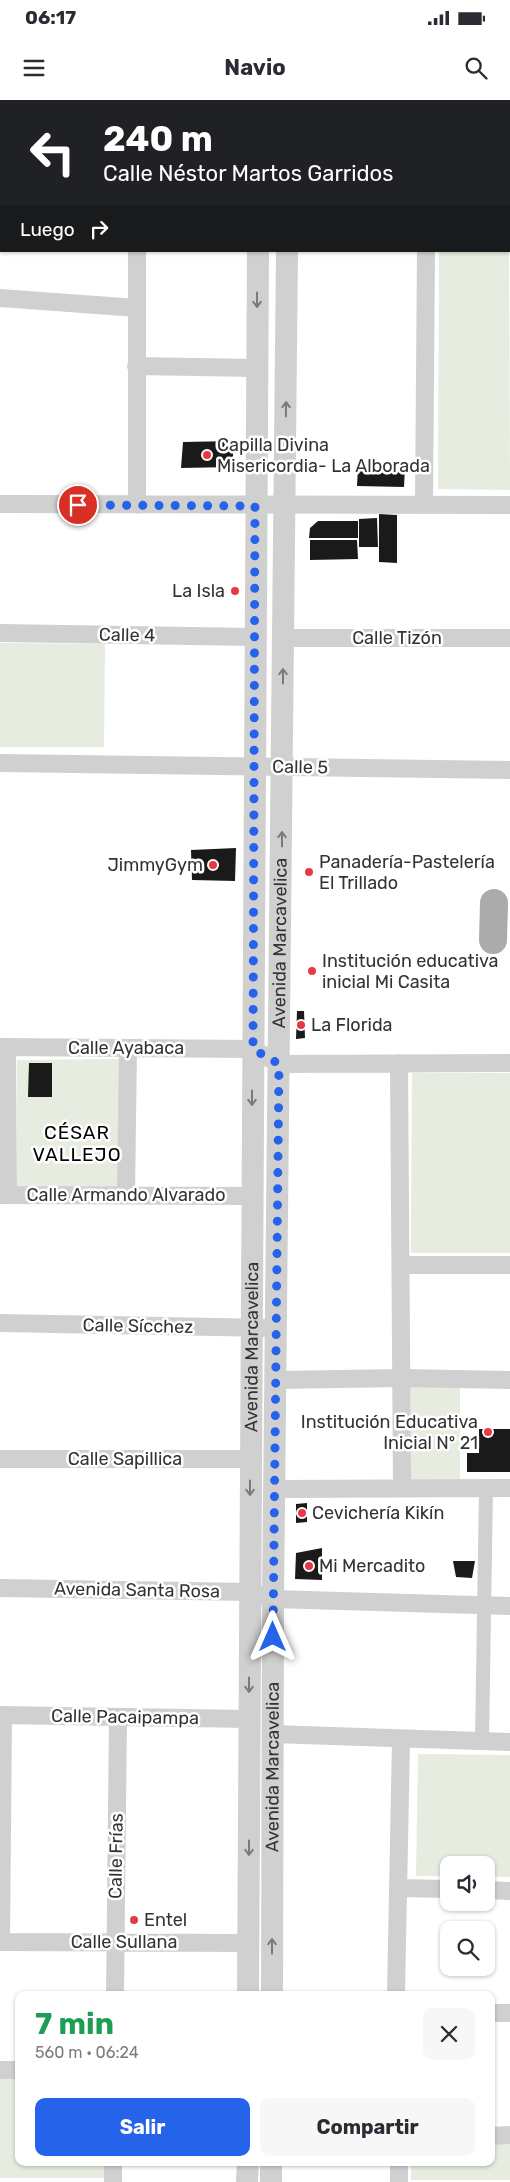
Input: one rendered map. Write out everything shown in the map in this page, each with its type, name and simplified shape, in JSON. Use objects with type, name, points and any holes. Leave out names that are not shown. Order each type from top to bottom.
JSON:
[{"type":"main road","points":[[493,940],[494,902]]},
{"type":"street","points":[[137,252],[137,505]]},
{"type":"street","points":[[424,505],[426,252]]},
{"type":"street","points":[[258,257],[287,258]]},
{"type":"street","name":"Avenida Marcavelica","points":[[248,1991],[251,1196],[258,257]]},
{"type":"street","name":"Avenida Marcavelica","points":[[272,1991],[276,1328],[287,258]]},
{"type":"street","points":[[0,298],[137,308]]},
{"type":"street","points":[[136,366],[257,368]]},
{"type":"street","points":[[0,504],[510,505]]},
{"type":"street","name":"Calle 4","points":[[0,633],[255,637]]},
{"type":"street","name":"Calle Tizón","points":[[283,638],[510,638]]},
{"type":"street","name":"Calle 5","points":[[0,763],[510,770]]},
{"type":"street","points":[[3,1047],[4,1195]]},
{"type":"street","name":"Calle Ayabaca","points":[[3,1047],[253,1049]]},
{"type":"street","points":[[126,1195],[128,1048]]},
{"type":"street","points":[[253,1049],[279,1064],[510,1064]]},
{"type":"street","points":[[399,1063],[402,1487]]},
{"type":"street","name":"Calle Armando Alvarado","points":[[4,1195],[251,1196]]},
{"type":"street","points":[[401,1265],[510,1265]]},
{"type":"street","name":"Calle Sícchez","points":[[0,1323],[276,1328]]},
{"type":"street","points":[[276,1380],[402,1378],[510,1380]]},
{"type":"street","name":"Calle Sapillica","points":[[0,1459],[250,1459]]},
{"type":"street","points":[[275,1488],[510,1488]]},
{"type":"street","points":[[482,1741],[486,1488]]},
{"type":"street","name":"Avenida Santa Rosa","points":[[0,1588],[250,1592],[274,1599],[510,1606]]},
{"type":"street","points":[[0,1942],[1,1715]]},
{"type":"street","name":"Calle Pacaipampa","points":[[1,1715],[249,1720]]},
{"type":"street","name":"Calle Frías","points":[[115,1991],[118,1717]]},
{"type":"street","points":[[273,1734],[510,1742]]},
{"type":"street","points":[[396,1991],[402,1739]]},
{"type":"street","points":[[398,1888],[440,1889]]},
{"type":"street","points":[[495,1890],[510,1891]]},
{"type":"street","name":"Calle Sullana","points":[[0,1942],[248,1943]]},
{"type":"street","points":[[495,2013],[510,2013]]},
{"type":"street","points":[[0,2070],[15,2070]]},
{"type":"street","points":[[495,2136],[510,2135]]},
{"type":"street","points":[[112,2182],[113,2166]]},
{"type":"street","points":[[248,2166],[248,2182]]},
{"type":"street","points":[[271,2166],[271,2182]]},
{"type":"street","points":[[399,2166],[399,2182]]},
{"type":"shaded area","points":[[439,252],[509,252],[510,490],[438,489]]},
{"type":"shaded area","points":[[0,643],[105,644],[104,747],[0,747]]},
{"type":"shaded area","points":[[122,1059],[123,1190],[17,1190],[17,1060]]},
{"type":"shaded area","points":[[412,1073],[510,1073],[510,1253],[411,1253]]},
{"type":"shaded area","points":[[460,1379],[460,1480],[401,1480],[404,1380]]},
{"type":"shaded area","points":[[418,1754],[510,1755],[510,1877],[495,1877],[495,1856],[440,1856],[440,1876],[416,1876]]},
{"type":"shaded area","points":[[0,2076],[15,2076],[15,2166],[110,2166],[110,2178],[0,2178]]},
{"type":"shaded area","points":[[495,2141],[510,2141],[510,2180],[411,2180],[411,2166],[495,2166]]},
{"type":"building","name":"Capilla Divina Misericordia- La Alborada","points":[[233,441],[233,467],[181,468],[183,442]]},
{"type":"building","points":[[358,466],[405,467],[404,487],[357,486]]},
{"type":"building","points":[[379,514],[397,515],[397,563],[379,562]]},
{"type":"building","points":[[377,518],[378,547],[359,547],[359,519]]},
{"type":"building","points":[[318,521],[358,521],[358,538],[309,538],[310,528]]},
{"type":"building","points":[[310,540],[357,540],[358,559],[310,560]]},
{"type":"building","name":"JimmyGym","points":[[236,848],[235,881],[192,880],[191,850]]},
{"type":"building","name":"La Florida","points":[[297,1011],[304,1011],[305,1038],[296,1039]]},
{"type":"building","points":[[29,1063],[52,1063],[52,1097],[28,1097]]},
{"type":"building","points":[[479,1429],[510,1429],[510,1472],[467,1472],[467,1453],[479,1453]]},
{"type":"building","name":"Cevichería Kikín","points":[[307,1503],[307,1522],[296,1523],[296,1504]]},
{"type":"building","name":"Mi Mercadito","points":[[322,1548],[322,1580],[295,1579],[296,1553]]},
{"type":"building","points":[[453,1561],[475,1561],[472,1578],[456,1577]]},
{"type":"place","name":"Capilla Divina Misericordia- La Alborada","points":[[207,455]]},
{"type":"place","name":"La Isla","points":[[235,591]]},
{"type":"place","name":"JimmyGym","points":[[213,865]]},
{"type":"place","name":"Panadería-Pastelería El Trillado","points":[[309,872]]},
{"type":"place","name":"Institución educativa inicial Mi Casita","points":[[312,971]]},
{"type":"place","name":"La Florida","points":[[301,1025]]},
{"type":"place","name":"Institución Educativa Inicial Nº 21","points":[[488,1432]]},
{"type":"place","name":"Cevichería Kikín","points":[[302,1513]]},
{"type":"place","name":"Mi Mercadito","points":[[309,1566]]},
{"type":"place","name":"Entel","points":[[134,1920]]},
{"type":"district","name":"CÉSAR VALLEJO","points":[[77,1143]]},
{"type":"route","points":[[78,505],[255,506],[253,1049],[279,1064],[273,1637]]}]
